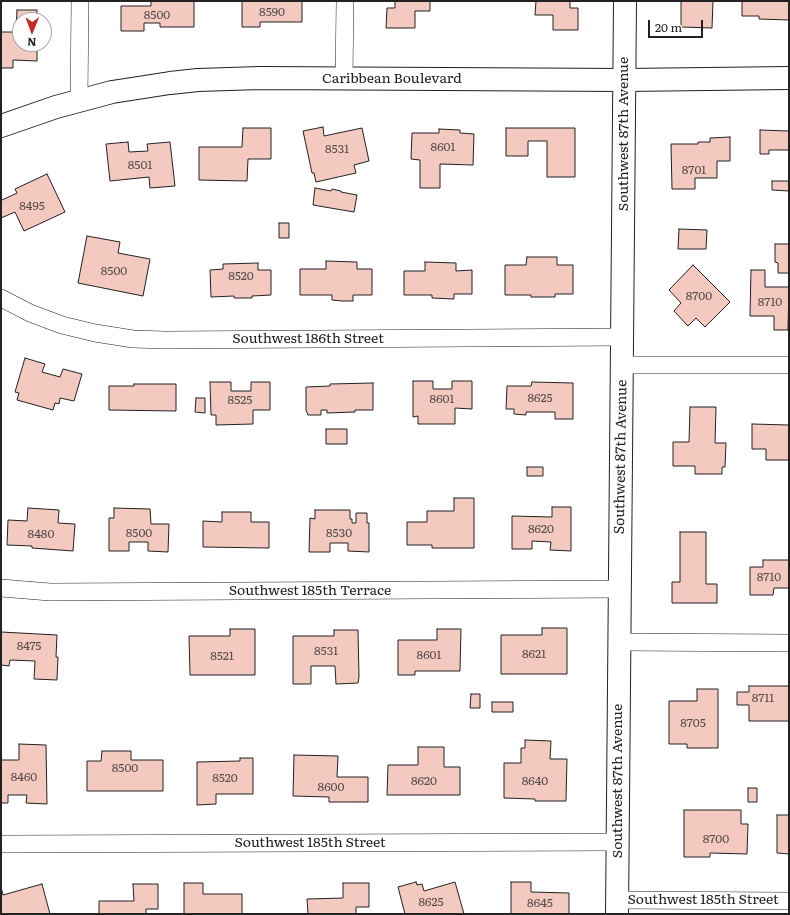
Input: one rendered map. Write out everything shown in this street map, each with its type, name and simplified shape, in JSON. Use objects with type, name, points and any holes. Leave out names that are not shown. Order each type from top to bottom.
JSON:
[{"type":"street","points":[[79,100],[80,1]]},
{"type":"street","points":[[344,79],[345,1]]},
{"type":"street","name":"Southwest 87th Avenue","points":[[617,907],[625,1]]},
{"type":"street","name":"Caribbean Boulevard","points":[[1,126],[56,107],[112,92],[198,80],[260,78],[625,80],[789,78]]},
{"type":"street","name":"Southwest 186th Street","points":[[1,298],[30,313],[62,325],[95,333],[133,339],[622,337]]},
{"type":"street","points":[[622,365],[789,365]]},
{"type":"street","name":"Southwest 185th Terrace","points":[[1,588],[50,592],[620,589]]},
{"type":"street","points":[[619,642],[789,643]]},
{"type":"street","name":"Southwest 185th Street","points":[[1,844],[618,842]]},
{"type":"street","name":"Southwest 185th Street","points":[[617,907],[789,901]]},
{"type":"building","points":[[151,1],[194,1],[194,27],[160,27],[160,23],[144,23],[144,31],[121,31],[121,6],[151,6]]},
{"type":"building","points":[[242,1],[302,1],[302,22],[260,22],[260,27],[242,27]]},
{"type":"building","points":[[395,1],[430,1],[430,11],[415,11],[415,28],[386,28],[387,8],[395,8]]},
{"type":"building","points":[[536,1],[570,1],[570,8],[578,8],[578,30],[553,30],[553,15],[535,15]]},
{"type":"building","points":[[681,1],[713,1],[712,28],[681,27]]},
{"type":"building","points":[[742,1],[789,1],[789,20],[759,19],[759,16],[742,16]]},
{"type":"building","points":[[17,10],[37,10],[37,12],[17,12]]},
{"type":"building","points":[[1,32],[12,32],[12,52],[37,52],[37,61],[13,60],[13,68],[1,68]]},
{"type":"building","points":[[323,127],[324,136],[362,128],[369,161],[354,165],[356,173],[316,182],[314,173],[312,173],[303,131]]},
{"type":"building","points":[[243,128],[271,128],[271,159],[248,159],[247,181],[199,180],[199,147],[242,147]]},
{"type":"building","points":[[506,128],[575,128],[575,177],[547,177],[547,141],[528,141],[528,156],[506,156]]},
{"type":"building","points":[[439,129],[460,130],[460,133],[474,134],[473,165],[440,164],[440,188],[420,188],[420,160],[411,159],[412,133],[439,133]]},
{"type":"building","points":[[760,130],[789,131],[789,150],[769,150],[769,154],[760,154]]},
{"type":"building","points":[[730,137],[730,161],[717,161],[717,178],[695,178],[695,189],[672,189],[671,144],[698,144],[698,142],[710,142],[710,138]]},
{"type":"building","points":[[128,142],[129,152],[148,151],[147,144],[170,142],[175,186],[150,188],[149,177],[110,181],[106,144]]},
{"type":"building","points":[[47,174],[65,212],[24,231],[15,212],[1,218],[1,197],[2,200],[17,193],[15,189]]},
{"type":"building","points":[[772,181],[789,181],[789,191],[772,190]]},
{"type":"building","points":[[315,188],[331,191],[332,189],[357,195],[354,212],[313,205]]},
{"type":"building","points":[[279,223],[289,223],[289,238],[279,238]]},
{"type":"building","points":[[679,229],[707,230],[706,249],[678,249]]},
{"type":"building","points":[[87,236],[120,242],[118,253],[150,259],[143,296],[78,283]]},
{"type":"building","points":[[775,244],[789,244],[789,273],[778,273],[778,263],[775,262]]},
{"type":"building","points":[[527,257],[557,257],[557,265],[573,265],[573,294],[555,294],[555,297],[505,295],[505,265],[526,265]]},
{"type":"building","points":[[326,261],[357,262],[357,269],[372,269],[372,295],[353,295],[353,301],[342,301],[332,300],[332,295],[300,295],[300,269],[326,269]]},
{"type":"building","points":[[425,262],[456,263],[456,271],[472,270],[472,294],[454,294],[454,299],[432,298],[432,295],[404,295],[404,271],[425,271]]},
{"type":"building","points":[[258,263],[258,270],[271,270],[271,295],[252,296],[252,298],[234,298],[234,296],[211,297],[210,270],[223,269],[223,264]]},
{"type":"building","points":[[693,265],[730,302],[705,327],[696,318],[688,326],[674,311],[681,303],[669,290]]},
{"type":"building","points":[[751,270],[765,270],[765,287],[789,287],[788,330],[774,330],[774,316],[750,316]]},
{"type":"building","points":[[25,358],[45,364],[42,372],[60,377],[63,369],[82,374],[74,401],[60,398],[59,404],[55,403],[53,410],[17,400],[19,393],[15,392]]},
{"type":"building","points":[[413,381],[433,381],[433,389],[452,389],[452,381],[472,381],[472,409],[455,408],[455,424],[418,424],[418,416],[413,417]]},
{"type":"building","points":[[210,382],[231,382],[231,391],[251,391],[251,382],[270,382],[270,410],[253,410],[253,424],[216,425],[216,415],[211,415]]},
{"type":"building","points":[[532,382],[573,383],[573,419],[555,419],[555,412],[526,412],[526,415],[514,414],[514,409],[506,409],[507,386],[531,386]]},
{"type":"building","points":[[373,383],[373,410],[327,413],[327,410],[321,410],[321,415],[308,415],[306,410],[306,387],[330,386],[330,384]]},
{"type":"building","points":[[134,384],[176,384],[176,411],[109,410],[109,386],[134,386]]},
{"type":"building","points":[[196,398],[205,398],[205,413],[195,412]]},
{"type":"building","points":[[690,407],[716,407],[715,443],[726,443],[725,467],[722,467],[722,474],[695,474],[695,466],[673,466],[673,442],[689,442]]},
{"type":"building","points":[[752,424],[789,425],[789,460],[766,460],[766,449],[752,449]]},
{"type":"building","points":[[326,429],[347,429],[347,444],[326,444]]},
{"type":"building","points":[[527,467],[543,467],[543,476],[527,476]]},
{"type":"building","points":[[454,498],[474,498],[474,548],[432,548],[432,545],[407,545],[407,522],[427,522],[427,511],[454,511]]},
{"type":"building","points":[[552,507],[571,507],[571,551],[550,550],[551,542],[532,541],[532,549],[512,549],[512,516],[552,517]]},
{"type":"building","points":[[28,508],[59,510],[58,523],[75,524],[73,551],[32,548],[32,546],[7,545],[8,520],[27,521]]},
{"type":"building","points":[[114,508],[150,509],[151,524],[169,524],[168,552],[148,551],[148,542],[129,542],[129,551],[109,551],[109,518],[114,518]]},
{"type":"building","points":[[315,510],[350,510],[350,519],[352,519],[352,523],[356,523],[356,513],[367,513],[367,523],[369,523],[369,552],[348,551],[348,543],[330,543],[330,552],[309,552],[310,518],[315,519]]},
{"type":"building","points":[[222,512],[251,512],[251,522],[269,522],[269,548],[203,547],[203,521],[222,522]]},
{"type":"building","points":[[680,532],[706,532],[706,584],[717,584],[717,603],[672,603],[672,582],[680,582]]},
{"type":"building","points":[[763,560],[789,560],[789,588],[774,588],[773,595],[750,595],[750,567],[763,567]]},
{"type":"building","points":[[542,628],[567,628],[567,674],[501,674],[501,635],[542,635]]},
{"type":"building","points":[[230,629],[255,629],[255,675],[190,675],[189,636],[230,636]]},
{"type":"building","points":[[437,629],[461,629],[460,671],[415,671],[415,675],[398,675],[398,640],[437,640]]},
{"type":"building","points":[[334,630],[358,630],[358,683],[336,684],[335,666],[311,666],[311,684],[293,684],[293,636],[334,636]]},
{"type":"building","points":[[1,632],[57,635],[57,680],[34,679],[35,661],[10,660],[9,666],[1,665]]},
{"type":"building","points":[[749,686],[789,686],[789,721],[749,721],[749,705],[737,705],[737,692],[749,692]]},
{"type":"building","points":[[697,689],[718,689],[718,748],[687,748],[687,744],[669,744],[669,701],[697,701]]},
{"type":"building","points":[[471,694],[480,694],[480,708],[470,708]]},
{"type":"building","points":[[492,702],[513,702],[513,712],[492,712]]},
{"type":"building","points":[[525,740],[551,741],[550,759],[567,759],[566,801],[535,801],[535,799],[504,798],[504,763],[521,763],[521,748],[525,748]]},
{"type":"building","points":[[19,744],[46,745],[47,804],[26,803],[27,795],[8,795],[8,803],[1,803],[1,760],[19,760]]},
{"type":"building","points":[[418,747],[444,747],[444,767],[460,767],[460,795],[387,795],[388,765],[418,765]]},
{"type":"building","points":[[102,751],[131,751],[131,760],[163,760],[163,791],[87,791],[87,761],[101,761]]},
{"type":"building","points":[[294,755],[338,756],[337,777],[368,777],[368,802],[329,802],[329,797],[293,796]]},
{"type":"building","points":[[240,758],[253,758],[253,794],[216,794],[216,804],[197,805],[197,762],[240,761]]},
{"type":"building","points":[[748,788],[757,788],[757,802],[748,802]]},
{"type":"building","points":[[684,810],[741,810],[741,824],[748,824],[747,854],[710,853],[710,857],[684,857]]},
{"type":"building","points":[[777,815],[789,815],[789,854],[777,853]]},
{"type":"building","points":[[416,882],[417,885],[422,884],[424,891],[455,882],[464,914],[405,914],[398,887]]},
{"type":"building","points":[[511,882],[531,882],[531,892],[569,893],[569,914],[511,914]]},
{"type":"building","points":[[184,883],[203,883],[203,894],[242,894],[242,914],[184,914]]},
{"type":"building","points":[[343,883],[369,883],[369,907],[356,907],[356,914],[308,914],[307,899],[343,898]]},
{"type":"building","points":[[42,884],[50,914],[1,914],[1,887],[3,895]]},
{"type":"building","points":[[133,884],[158,884],[158,909],[146,909],[146,914],[99,914],[99,901],[134,901]]}]
